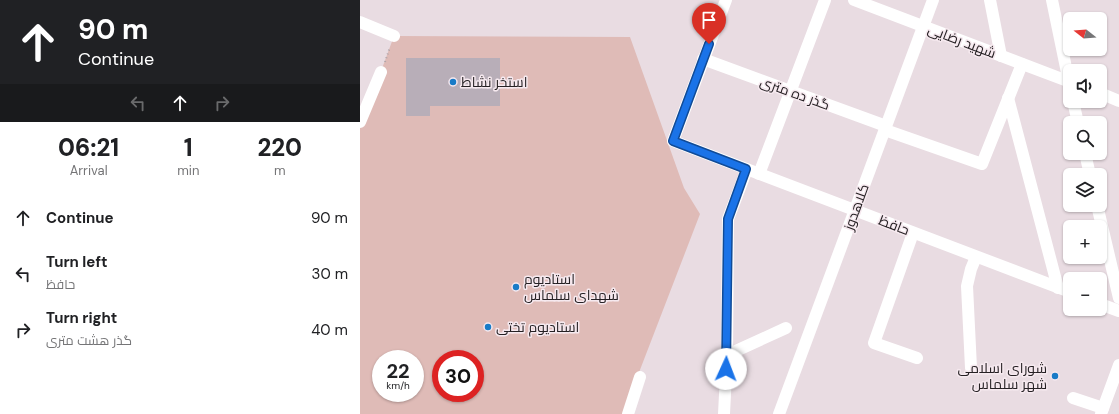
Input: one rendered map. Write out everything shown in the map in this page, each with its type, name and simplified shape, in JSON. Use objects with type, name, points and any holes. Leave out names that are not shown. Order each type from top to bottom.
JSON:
[{"type":"street","points":[[703,59],[726,0]]},
{"type":"street","points":[[759,174],[825,0]]},
{"type":"street","name":"شهید رضایی","points":[[854,0],[1022,64],[1063,81]]},
{"type":"street","name":"کلاهدوز","points":[[779,414],[933,0]]},
{"type":"street","points":[[990,0],[1001,56]]},
{"type":"street","points":[[1052,0],[1065,64]]},
{"type":"street","points":[[360,22],[394,36]]},
{"type":"street","name":"گذر ده متری","points":[[703,59],[982,164],[1008,98]]},
{"type":"street","name":"حافظ","points":[[703,59],[673,141],[1063,290]]},
{"type":"street","points":[[1022,64],[1008,98],[1058,288]]},
{"type":"street","points":[[360,122],[381,72]]},
{"type":"street","points":[[1107,96],[1119,101]]},
{"type":"street","points":[[724,414],[727,355],[728,219],[746,169]]},
{"type":"street","points":[[1099,212],[1119,298]]},
{"type":"street","points":[[913,233],[874,343],[917,358]]},
{"type":"street","points":[[970,368],[967,286],[971,269],[976,257]]},
{"type":"street","points":[[1107,307],[1119,311]]},
{"type":"street","points":[[727,355],[786,328]]},
{"type":"street","points":[[1073,398],[1102,411],[1119,365]]},
{"type":"street","points":[[628,414],[640,377]]},
{"type":"path","points":[[381,72],[394,36]]},
{"type":"shaded area","name":"استادیوم شهدای سلماس","points":[[394,36],[630,37],[684,188],[700,214],[623,414],[360,414],[360,128]]},
{"type":"building","name":"استخر نشاط","points":[[406,58],[500,58],[500,106],[430,106],[430,116],[406,116]]},
{"type":"place","name":"استخر نشاط","points":[[453,82]]},
{"type":"place","name":"استادیوم شهدای سلماس","points":[[516,287]]},
{"type":"place","name":"استادیوم تختی","points":[[488,327]]},
{"type":"place","name":"شورای اسلامی شهر سلماس","points":[[1055,376]]},
{"type":"route","points":[[709,44],[673,141],[746,169],[728,219],[726,369]]}]
